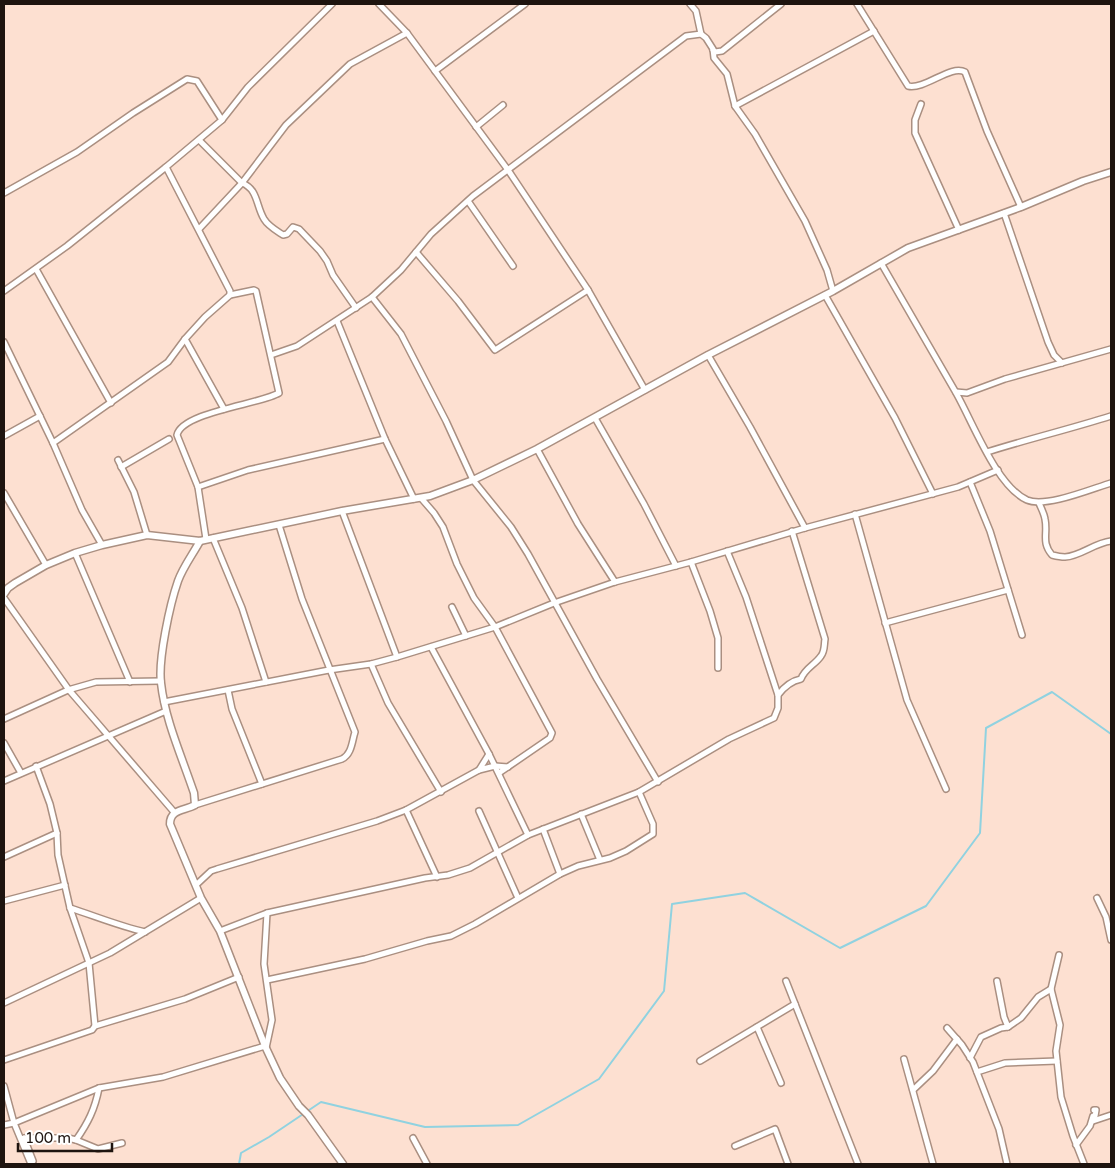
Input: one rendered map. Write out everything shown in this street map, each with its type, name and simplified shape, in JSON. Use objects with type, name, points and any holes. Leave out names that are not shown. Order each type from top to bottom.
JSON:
[{"type":"street","points":[[4,291],[36,270],[222,120],[248,87],[332,4]]},
{"type":"street","points":[[379,4],[407,33],[508,170],[588,290],[645,390]]},
{"type":"street","points":[[435,72],[525,4]]},
{"type":"street","points":[[690,4],[696,11],[701,34],[706,38],[712,49],[714,58],[727,74],[735,106],[755,134],[805,221],[827,270],[834,291]]},
{"type":"street","points":[[712,49],[715,52],[722,51],[781,4]]},
{"type":"street","points":[[857,4],[908,86],[920,85],[957,70],[965,72],[987,131],[1021,207]]},
{"type":"street","points":[[735,106],[874,31]]},
{"type":"street","points":[[199,229],[242,183],[286,125],[350,64],[407,33]]},
{"type":"street","points":[[272,355],[297,346],[372,297],[401,270],[431,234],[468,201],[686,36],[701,34]]},
{"type":"street","points":[[4,193],[77,152],[133,113],[187,79],[197,81],[222,120]]},
{"type":"street","points":[[921,104],[915,120],[914,133],[959,230]]},
{"type":"street","points":[[476,127],[503,105]]},
{"type":"street","points":[[199,140],[242,183],[248,185],[254,193],[263,218],[268,223],[283,235],[293,228],[299,229],[313,243],[327,261],[333,275],[356,308]]},
{"type":"street","points":[[166,167],[199,229],[230,291],[230,295]]},
{"type":"street","points":[[4,594],[15,583],[46,565],[75,553],[102,545],[147,535],[206,539],[342,511],[430,496],[474,480],[537,449],[708,355],[834,291],[908,248],[1004,214],[1111,172]]},
{"type":"street","points":[[468,201],[513,266]]},
{"type":"street","points":[[1004,214],[1048,342],[1054,355],[1062,363]]},
{"type":"street","points":[[416,252],[458,301],[495,350],[588,290]]},
{"type":"street","points":[[880,263],[956,392],[987,452],[1006,481],[1020,495],[1028,500],[1039,503],[1052,501],[1111,483]]},
{"type":"street","points":[[36,270],[110,403]]},
{"type":"street","points":[[53,443],[168,362],[205,317],[230,295],[252,290],[256,291],[280,393],[224,408],[196,420],[178,431],[176,435],[198,487],[206,539],[242,608],[266,682]]},
{"type":"street","points":[[825,295],[895,418],[933,494]]},
{"type":"street","points":[[372,297],[401,334],[474,480],[511,527],[528,554],[554,603],[658,782]]},
{"type":"street","points":[[337,321],[385,439],[418,498],[434,513],[443,527],[457,564],[474,598],[495,627],[552,732],[550,738],[499,773]]},
{"type":"street","points":[[185,339],[224,408]]},
{"type":"street","points":[[4,342],[6,353],[40,416],[82,510],[102,545]]},
{"type":"street","points":[[960,400],[967,393],[1005,379],[1111,349]]},
{"type":"street","points":[[708,355],[805,528]]},
{"type":"street","points":[[956,392],[967,393]]},
{"type":"street","points":[[4,436],[40,416]]},
{"type":"street","points":[[987,452],[1111,416]]},
{"type":"street","points":[[595,418],[644,504],[676,566]]},
{"type":"street","points":[[121,467],[169,439]]},
{"type":"street","points":[[198,487],[256,468],[385,439]]},
{"type":"street","points":[[537,449],[578,524],[615,582]]},
{"type":"street","points":[[118,460],[134,492],[147,535]]},
{"type":"street","points":[[164,702],[330,670],[371,664],[397,657],[495,627],[554,603],[615,582],[958,487],[998,470]]},
{"type":"street","points":[[970,482],[990,531],[1022,635]]},
{"type":"street","points":[[4,493],[46,565]]},
{"type":"street","points":[[1039,503],[1046,522],[1046,548],[1052,555],[1065,557],[1077,554],[1101,542],[1111,541]]},
{"type":"street","points":[[342,511],[397,657]]},
{"type":"street","points":[[855,514],[908,700],[946,789]]},
{"type":"street","points":[[279,525],[302,599],[355,732],[351,749],[347,756],[174,812],[170,817],[170,824],[201,898],[220,931],[280,1078],[343,1164]]},
{"type":"street","points":[[778,695],[782,689],[801,679],[804,672],[824,652],[825,639],[792,532]]},
{"type":"street","points":[[195,805],[194,793],[166,712],[161,682],[161,665],[167,626],[178,581],[206,539]]},
{"type":"street","points":[[220,931],[267,913],[424,878],[448,875],[470,868],[543,829],[639,792],[729,739],[774,718],[778,708],[778,695],[746,597],[727,551]]},
{"type":"street","points":[[75,553],[130,682]]},
{"type":"street","points":[[691,562],[710,611],[718,638],[718,668]]},
{"type":"street","points":[[885,623],[1008,590]]},
{"type":"street","points":[[4,598],[69,690],[174,812]]},
{"type":"street","points":[[452,608],[466,636]]},
{"type":"street","points":[[431,647],[499,773],[528,836]]},
{"type":"street","points":[[371,664],[388,703],[441,792]]},
{"type":"street","points":[[4,719],[69,690],[96,682],[161,682]]},
{"type":"street","points":[[228,690],[232,709],[262,784]]},
{"type":"street","points":[[4,781],[166,712]]},
{"type":"street","points":[[4,743],[21,773]]},
{"type":"street","points":[[479,770],[489,754]]},
{"type":"street","points":[[36,766],[50,804],[57,833],[58,855],[70,908],[89,963],[95,1026]]},
{"type":"street","points":[[196,885],[211,871],[377,821],[406,810],[479,770],[495,766],[508,767]]},
{"type":"street","points":[[267,980],[365,959],[451,936],[560,874],[626,850],[653,834],[653,824],[639,792]]},
{"type":"street","points":[[406,810],[437,877]]},
{"type":"street","points":[[479,811],[518,898]]},
{"type":"street","points":[[581,814],[600,860]]},
{"type":"street","points":[[543,829],[560,874]]},
{"type":"street","points":[[4,857],[57,833]]},
{"type":"street","points":[[4,901],[65,885]]},
{"type":"street","points":[[4,1003],[89,963],[201,898]]},
{"type":"street","points":[[1097,898],[1106,917],[1111,940]]},
{"type":"street","points":[[70,908],[97,916],[115,925],[145,932]]},
{"type":"street","points":[[266,1047],[272,1020],[264,964],[267,913]]},
{"type":"street","points":[[1059,955],[1052,989],[1060,1025],[1056,1051],[1061,1097],[1084,1164]]},
{"type":"street","points":[[4,1060],[92,1030],[95,1026],[185,999],[239,977]]},
{"type":"street","points":[[786,980],[858,1164]]},
{"type":"street","points":[[998,981],[1004,1017],[1008,1027]]},
{"type":"street","points":[[970,1058],[981,1037],[1008,1027],[1021,1018],[1038,997],[1052,989]]},
{"type":"street","points":[[700,1061],[795,1004]]},
{"type":"street","points":[[757,1027],[781,1082]]},
{"type":"street","points":[[947,1028],[970,1058],[999,1129],[1007,1164]]},
{"type":"street","points":[[912,1090],[933,1071],[957,1039]]},
{"type":"street","points":[[4,1125],[14,1123],[99,1088],[163,1077],[266,1047]]},
{"type":"street","points":[[904,1059],[933,1164]]},
{"type":"street","points":[[976,1072],[1005,1063],[1057,1060]]},
{"type":"street","points":[[4,1086],[14,1123],[32,1164]]},
{"type":"street","points":[[76,1140],[88,1123],[96,1104],[99,1088]]},
{"type":"street","points":[[1076,1145],[1093,1121],[1096,1110],[1094,1110]]},
{"type":"street","points":[[1093,1121],[1111,1115]]},
{"type":"street","points":[[735,1146],[775,1129],[788,1164]]},
{"type":"street","points":[[32,1164],[24,1138],[68,1138],[98,1150],[122,1143]]},
{"type":"street","points":[[413,1138],[427,1164]]},
{"type":"waterway","points":[[239,1164],[241,1153],[269,1137],[321,1102],[425,1127],[518,1125],[599,1079],[664,991],[672,904],[745,893],[840,948],[926,906],[980,833],[986,728],[1052,692],[1111,734]]}]
